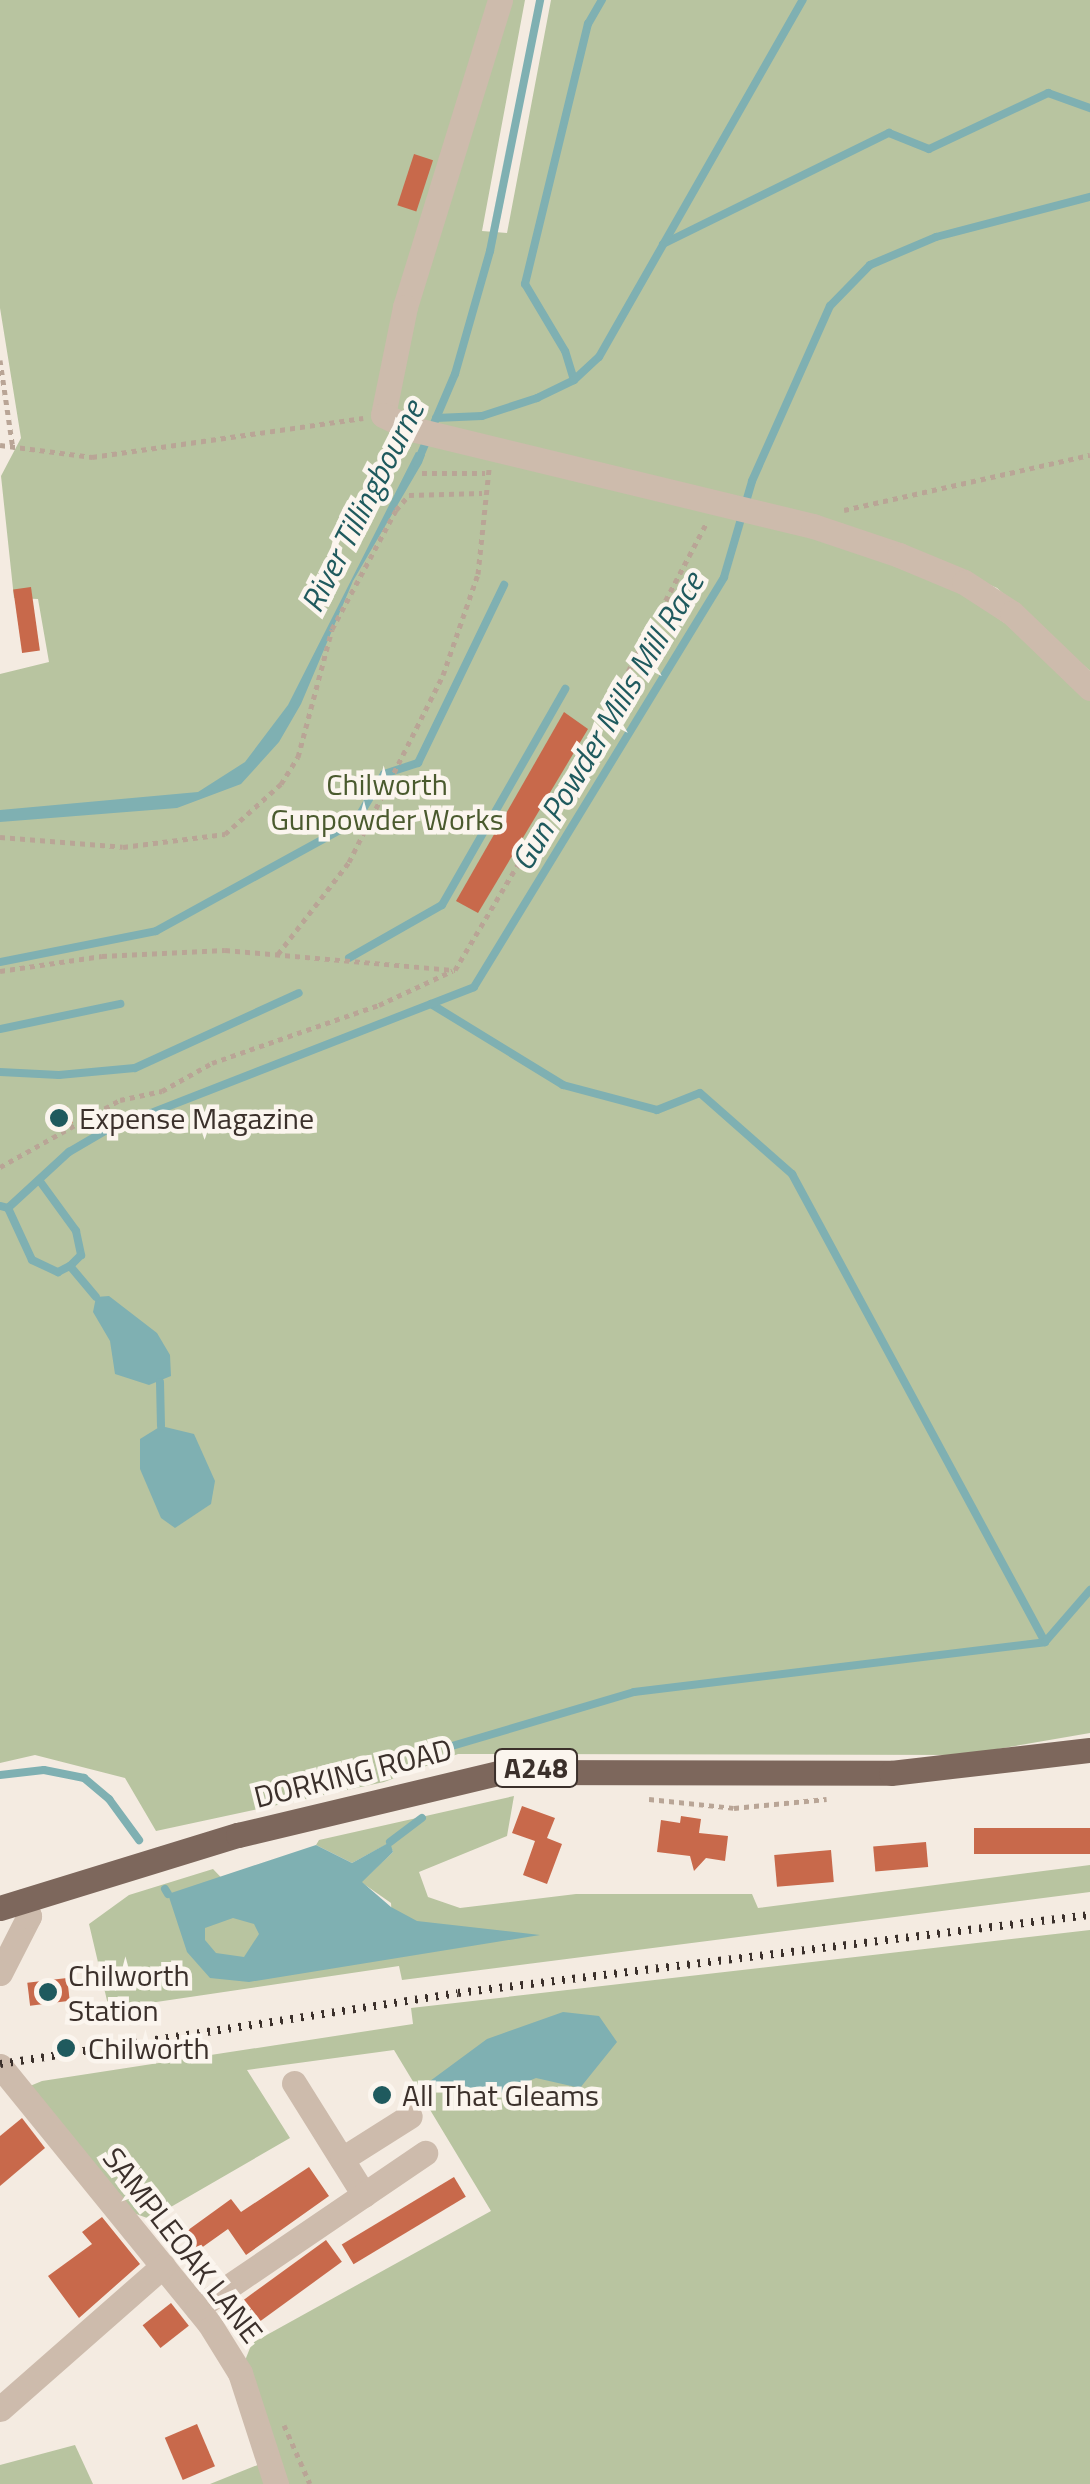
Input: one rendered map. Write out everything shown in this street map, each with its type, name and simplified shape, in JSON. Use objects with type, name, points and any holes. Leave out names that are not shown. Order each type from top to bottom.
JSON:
[{"type":"main road","name":"DORKING ROAD","points":[[11,1904],[238,1835],[503,1772],[891,1773],[1090,1750]]},
{"type":"street","points":[[500,0],[406,307],[383,415],[412,429],[445,437],[495,461],[718,502],[812,526],[964,582],[1012,613],[1090,688]]},
{"type":"street","points":[[0,1973],[29,1916],[11,1904]]},
{"type":"street","name":"SAMPLEOAK LANE","points":[[4,2082],[197,2308],[240,2372],[276,2484]]},
{"type":"street","points":[[294,2083],[364,2194]]},
{"type":"street","points":[[342,2159],[410,2116]]},
{"type":"street","points":[[197,2308],[425,2153]]},
{"type":"street","points":[[0,2409],[162,2266]]},
{"type":"path","points":[[0,360],[13,449]]},
{"type":"path","points":[[0,445],[92,457],[383,415]]},
{"type":"path","points":[[812,526],[838,512],[1090,455]]},
{"type":"path","points":[[422,473],[495,461]]},
{"type":"path","points":[[278,955],[349,862],[443,675],[478,574],[482,493],[495,461]]},
{"type":"path","points":[[0,837],[124,847],[225,834],[281,784],[298,757],[332,629],[396,510],[409,495],[482,493]]},
{"type":"path","points":[[0,1166],[120,1100],[172,1087],[212,1063],[379,1005],[454,970],[591,742],[718,502]]},
{"type":"path","points":[[0,970],[158,952],[278,955],[454,970]]},
{"type":"path","points":[[635,1795],[702,1808],[834,1798]]},
{"type":"green space","name":"Chilworth Gunpowder Works","points":[[0,0],[525,0],[482,231],[507,233],[551,0],[1090,0],[1090,671],[997,588],[936,561],[959,591],[1035,644],[1090,697],[1090,1733],[962,1755],[458,1754],[384,1782],[156,1831],[125,1778],[35,1755],[0,1763],[0,674],[49,662],[38,599],[14,598],[1,476],[21,438],[0,308]]},
{"type":"green space","points":[[514,1796],[507,1836],[419,1872],[428,1897],[460,1908],[576,1894],[752,1894],[758,1908],[1090,1865],[1090,1892],[402,1980],[399,1966],[109,2009],[89,1924],[129,1895],[213,1869],[280,1939],[392,1921],[391,1903],[361,1882],[393,1852],[389,1843],[352,1863],[316,1845],[319,1840]]},
{"type":"green space","points":[[1090,1930],[1090,2484],[210,2484],[265,2462],[240,2373],[252,2343],[491,2211],[394,2050],[247,2070],[290,2138],[150,2219],[114,2206],[18,2091],[42,2081],[413,2024],[411,2008]]},
{"type":"green space","points":[[75,2445],[93,2484],[0,2484],[0,2465]]},
{"type":"water","points":[[416,452],[425,455],[422,463],[353,581],[301,704],[279,742],[241,784],[177,808],[0,822],[0,810],[198,792],[245,762],[288,705]]},
{"type":"water","points":[[109,1296],[157,1333],[170,1355],[171,1376],[149,1385],[115,1374],[110,1341],[93,1312],[96,1297]]},
{"type":"water","points":[[161,1426],[194,1434],[215,1481],[211,1504],[175,1528],[161,1518],[140,1469],[140,1439]]},
{"type":"water","points":[[390,1842],[393,1852],[362,1882],[391,1907],[417,1921],[540,1935],[249,1982],[210,1978],[187,1952],[168,1894],[316,1845],[352,1863]],"holes":[[[233,1918],[254,1924],[259,1934],[244,1957],[216,1953],[205,1940],[205,1928]]]},
{"type":"water","points":[[563,2012],[599,2016],[617,2042],[580,2088],[536,2078],[493,2096],[426,2084],[487,2039]]},
{"type":"building","points":[[414,154],[433,160],[416,212],[397,205]]},
{"type":"building","points":[[31,587],[40,650],[22,653],[13,590]]},
{"type":"building","points":[[564,712],[588,729],[478,913],[456,901]]},
{"type":"building","name":"Expense Magazine","points":[[67,1106],[73,1123],[52,1130],[46,1113]]},
{"type":"building","points":[[522,1806],[555,1818],[547,1838],[562,1844],[547,1884],[523,1875],[535,1841],[512,1833]]},
{"type":"building","points":[[681,1816],[701,1819],[699,1833],[728,1836],[725,1861],[706,1858],[694,1871],[690,1856],[657,1852],[661,1820],[680,1823]]},
{"type":"building","points":[[974,1828],[1090,1828],[1090,1854],[974,1854]]},
{"type":"building","points":[[926,1842],[928,1867],[875,1872],[873,1847]]},
{"type":"building","points":[[831,1850],[834,1882],[777,1887],[774,1855]]},
{"type":"building","name":"Chilworth Station","points":[[67,1978],[70,2001],[30,2006],[27,1983]]},
{"type":"building","points":[[22,2118],[45,2148],[0,2186],[0,2136]]},
{"type":"building","points":[[309,2167],[329,2196],[246,2255],[228,2229],[197,2251],[184,2233],[231,2199],[241,2212]]},
{"type":"building","points":[[454,2177],[466,2197],[354,2264],[342,2244]]},
{"type":"building","points":[[102,2217],[140,2264],[79,2318],[48,2276],[92,2244],[82,2232]]},
{"type":"building","points":[[326,2240],[342,2262],[258,2323],[242,2301]]},
{"type":"building","points":[[171,2303],[189,2326],[160,2348],[143,2325]]},
{"type":"building","points":[[197,2424],[215,2466],[183,2480],[165,2438]]},
{"type":"waterway","name":"River Tillingbourne","points":[[417,463],[455,374],[490,251],[540,0]]},
{"type":"waterway","points":[[574,380],[565,351],[525,284],[588,24],[602,0]]},
{"type":"waterway","points":[[436,418],[482,416],[537,398],[574,380],[599,357],[803,0]]},
{"type":"waterway","points":[[663,244],[889,133],[929,149],[1048,93],[1090,108]]},
{"type":"waterway","name":"Gun Powder Mills Mill Race","points":[[0,1206],[8,1208],[69,1152],[105,1131],[474,987],[724,577],[752,481],[830,306],[870,265],[936,237],[1090,197]]},
{"type":"waterway","points":[[0,962],[156,931],[356,821],[384,774],[418,763],[504,585]]},
{"type":"waterway","points":[[349,958],[442,905],[565,689]]},
{"type":"waterway","points":[[0,1072],[59,1075],[135,1068],[299,993]]},
{"type":"waterway","points":[[0,1029],[120,1004]]},
{"type":"waterway","points":[[431,1004],[563,1085],[657,1110],[700,1093],[792,1174],[1045,1642]]},
{"type":"waterway","points":[[39,1180],[76,1231],[81,1255],[70,1266]]},
{"type":"waterway","points":[[8,1208],[32,1260],[58,1272],[70,1266],[96,1297]]},
{"type":"waterway","points":[[160,1382],[161,1426]]},
{"type":"waterway","points":[[452,1746],[634,1692],[1045,1642],[1090,1590]]},
{"type":"waterway","points":[[0,1775],[44,1770],[84,1778],[109,1799],[139,1840]]},
{"type":"waterway","points":[[390,1842],[422,1818]]},
{"type":"waterway","points":[[165,1889],[168,1894]]},
{"type":"railway","points":[[0,2064],[458,1993],[1090,1915]]},
{"type":"place","name":"Expense Magazine","points":[[59,1118]]},
{"type":"place","name":"Chilworth Station","points":[[48,1992]]},
{"type":"place","name":"Chilworth","points":[[66,2048]]},
{"type":"place","name":"All That Gleams","points":[[382,2095]]}]
